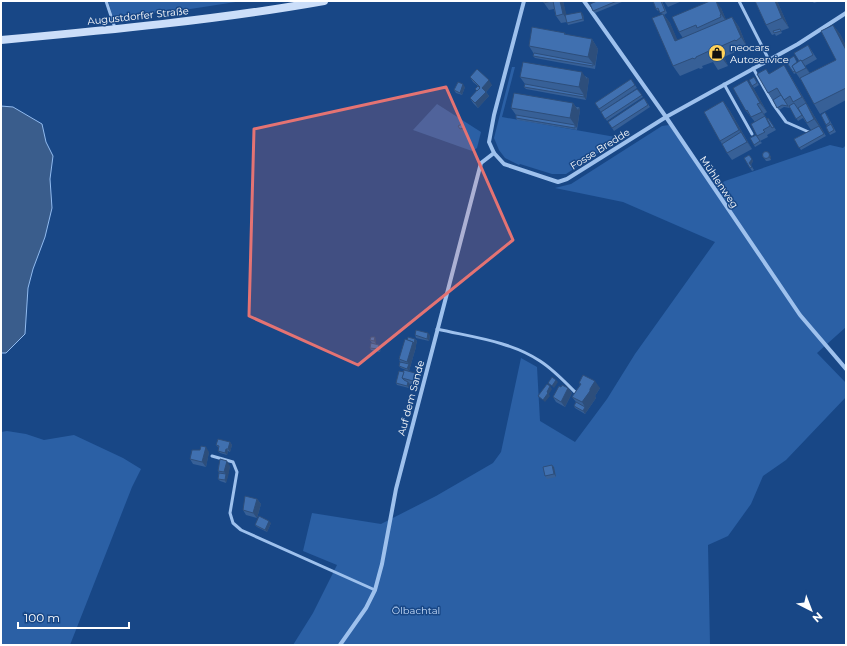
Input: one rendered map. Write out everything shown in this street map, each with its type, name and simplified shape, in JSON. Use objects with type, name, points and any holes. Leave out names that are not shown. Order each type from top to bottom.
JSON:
[{"type":"main road","name":"Augustdorfer Straße","points":[[1,40],[115,30],[240,14],[324,1]]},
{"type":"street","points":[[494,153],[490,142],[494,116],[524,1]]},
{"type":"street","name":"Mühlenweg","points":[[584,1],[666,117],[800,315],[846,369]]},
{"type":"street","name":"Fosse Bredde","points":[[494,153],[504,164],[558,182],[567,179],[666,117],[798,44],[846,13]]},
{"type":"street","name":"Auf dem Sande","points":[[340,645],[366,608],[375,590],[382,564],[396,489],[481,163],[494,153]]},
{"type":"lane","points":[[106,1],[115,30]]},
{"type":"lane","points":[[739,1],[769,60]]},
{"type":"lane","points":[[753,68],[773,104],[786,122],[815,134]]},
{"type":"lane","points":[[724,84],[752,134]]},
{"type":"lane","points":[[437,329],[506,345],[522,351],[540,360],[556,373],[577,394]]},
{"type":"lane","points":[[212,456],[234,462],[237,472],[230,513],[232,523],[241,530],[375,590]]},
{"type":"highlighted area","points":[[446,87],[513,240],[358,365],[249,316],[254,129]]},
{"type":"green space","points":[[108,1],[242,1],[184,10],[113,17]]},
{"type":"green space","points":[[512,67],[515,67],[502,117],[621,138],[566,174],[552,174],[520,164],[519,165],[505,158],[499,150],[494,138]]},
{"type":"green space","points":[[437,104],[481,132],[477,148],[472,151],[413,130]]},
{"type":"green space","name":"Ölbachtal","points":[[669,125],[715,186],[725,181],[830,145],[843,148],[846,145],[846,327],[817,353],[846,383],[846,397],[786,460],[763,476],[751,504],[728,536],[708,545],[710,645],[293,645],[313,613],[337,565],[303,551],[312,513],[381,524],[436,496],[493,463],[501,452],[521,358],[537,367],[540,421],[575,442],[607,399],[635,354],[715,242],[623,202],[555,188],[571,184],[662,126]]},
{"type":"green space","points":[[7,431],[26,434],[44,440],[74,435],[123,458],[141,469],[132,487],[70,645],[1,645],[1,432]]},
{"type":"shaded area","points":[[1,106],[13,107],[42,124],[46,142],[53,156],[50,179],[52,208],[45,237],[33,269],[28,288],[25,334],[6,353],[1,353]]},
{"type":"building","points":[[553,1],[560,1],[563,14],[556,16]]},
{"type":"building","points":[[597,1],[617,1],[593,11],[590,4]]},
{"type":"building","points":[[653,1],[661,1],[665,11],[660,13],[658,8],[656,9]]},
{"type":"building","points":[[710,1],[716,1],[721,17],[697,28],[696,25],[679,32],[672,17]]},
{"type":"building","points":[[755,1],[775,1],[782,18],[766,25]]},
{"type":"building","points":[[581,12],[583,19],[567,23],[565,15]]},
{"type":"building","points":[[663,14],[675,41],[732,17],[741,37],[736,41],[735,40],[717,48],[721,57],[712,60],[709,51],[694,59],[693,58],[673,66],[652,18]]},
{"type":"building","points":[[833,25],[846,50],[846,88],[814,104],[800,78],[836,60],[821,31]]},
{"type":"building","points":[[532,27],[592,39],[588,57],[529,46]]},
{"type":"building","points":[[780,29],[781,31],[774,33],[773,31]]},
{"type":"building","points":[[808,45],[813,55],[799,61],[794,53]]},
{"type":"building","points":[[534,53],[593,64],[593,66],[533,56]]},
{"type":"building","points":[[794,56],[797,62],[792,66],[795,71],[793,72],[786,61]]},
{"type":"building","points":[[801,60],[806,68],[796,73],[792,66]]},
{"type":"building","points":[[523,62],[582,72],[579,87],[520,77]]},
{"type":"building","points":[[784,65],[802,97],[793,102],[790,96],[784,100],[777,88],[768,93],[757,74],[766,69],[769,74]]},
{"type":"building","points":[[477,69],[489,80],[482,88],[486,92],[475,103],[470,98],[480,87],[470,77]]},
{"type":"building","points":[[754,77],[757,83],[752,86],[749,80]]},
{"type":"building","points":[[631,79],[635,85],[599,109],[595,103]]},
{"type":"building","points":[[747,80],[760,103],[757,104],[762,112],[751,117],[733,88]]},
{"type":"building","points":[[458,82],[463,84],[460,93],[454,90]]},
{"type":"building","points":[[525,84],[584,95],[584,97],[524,87]]},
{"type":"building","points":[[478,86],[480,88],[477,91],[475,89]]},
{"type":"building","points":[[637,89],[642,95],[605,119],[601,112]]},
{"type":"building","points":[[514,93],[573,103],[570,118],[511,108]]},
{"type":"building","points":[[781,95],[788,106],[782,105],[777,108],[773,100]]},
{"type":"building","points":[[644,98],[648,105],[612,128],[608,122]]},
{"type":"building","points":[[723,101],[739,130],[720,141],[704,112]]},
{"type":"building","points":[[794,103],[802,115],[796,119],[789,106]]},
{"type":"building","points":[[806,103],[814,119],[807,123],[798,108]]},
{"type":"building","points":[[825,112],[830,122],[826,125],[821,115]]},
{"type":"building","points":[[516,115],[575,125],[575,128],[516,118]]},
{"type":"building","points":[[765,116],[770,126],[763,130],[765,132],[757,136],[751,124]]},
{"type":"building","points":[[768,118],[774,127],[772,128],[767,119]]},
{"type":"building","points":[[462,124],[463,128],[460,129],[458,126]]},
{"type":"building","points":[[831,124],[834,130],[829,133],[826,127]]},
{"type":"building","points":[[819,126],[824,134],[799,148],[794,139]]},
{"type":"building","points":[[741,132],[747,142],[727,153],[722,144]]},
{"type":"building","points":[[756,135],[760,141],[754,145],[750,138]]},
{"type":"building","points":[[766,152],[769,155],[766,158],[763,155]]},
{"type":"building","points":[[749,155],[752,159],[749,163],[752,167],[750,168],[744,158]]},
{"type":"building","points":[[416,330],[428,333],[427,339],[415,335]]},
{"type":"building","points":[[371,337],[375,337],[374,341],[370,340]]},
{"type":"building","points":[[408,337],[415,339],[414,343],[407,340]]},
{"type":"building","points":[[405,339],[413,342],[407,362],[399,359]]},
{"type":"building","points":[[371,343],[379,345],[378,349],[370,348]]},
{"type":"building","points":[[400,362],[409,364],[407,369],[399,366]]},
{"type":"building","points":[[404,370],[415,373],[413,381],[402,378]]},
{"type":"building","points":[[399,371],[404,372],[402,378],[408,382],[407,386],[396,383]]},
{"type":"building","points":[[583,375],[595,381],[582,402],[572,397],[581,384],[579,383]]},
{"type":"building","points":[[552,377],[556,380],[552,386],[548,383]]},
{"type":"building","points":[[547,384],[550,386],[547,392],[548,393],[543,400],[538,396]]},
{"type":"building","points":[[562,385],[568,388],[561,402],[553,397],[559,386],[561,387]]},
{"type":"building","points":[[576,402],[585,407],[583,411],[574,406]]},
{"type":"building","points":[[218,439],[230,442],[225,453],[218,451],[219,446],[216,445]]},
{"type":"building","points":[[201,446],[206,447],[202,462],[190,459],[192,450],[200,450]]},
{"type":"building","points":[[220,459],[227,461],[224,472],[218,471]]},
{"type":"building","points":[[552,465],[554,474],[545,476],[543,467]]},
{"type":"building","points":[[219,473],[226,474],[225,480],[218,479]]},
{"type":"building","points":[[245,496],[257,499],[253,513],[243,510]]},
{"type":"building","points":[[259,516],[269,521],[265,530],[255,525]]},
{"type":"place","name":"neocars Autoservice","points":[[717,53]]}]
